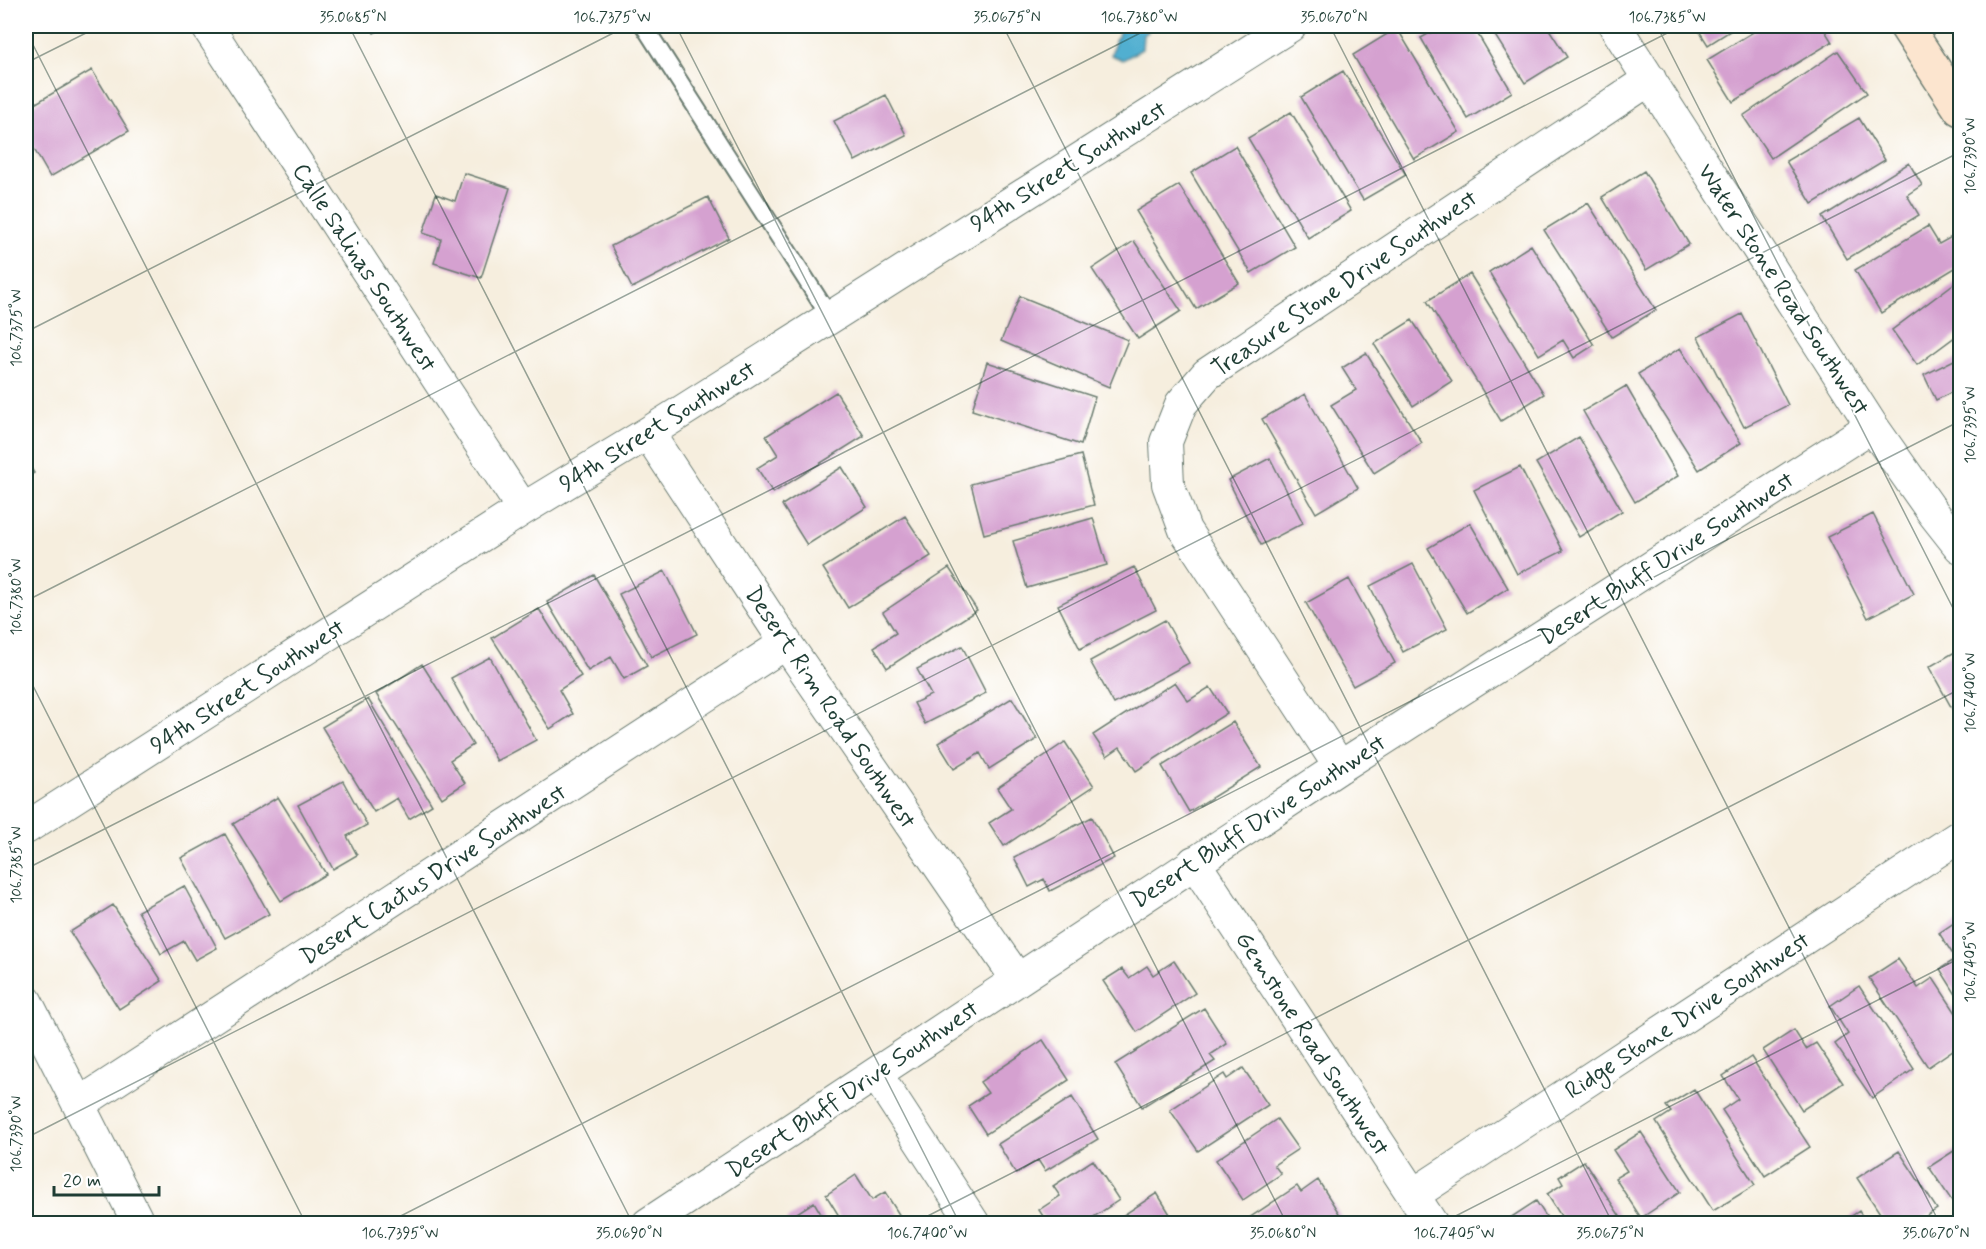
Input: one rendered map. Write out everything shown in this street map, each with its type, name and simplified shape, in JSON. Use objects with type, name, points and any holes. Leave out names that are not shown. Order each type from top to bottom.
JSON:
[{"type":"street","name":"Calle Salinas Southwest","points":[[207,26],[523,509]]},
{"type":"street","name":"94th Street Southwest","points":[[26,828],[523,509],[648,433],[1290,26]]},
{"type":"street","name":"Water Stone Road Southwest","points":[[1615,26],[1872,426],[1960,547]]},
{"type":"street","points":[[1906,26],[1960,109]]},
{"type":"street","name":"Treasure Stone Drive Southwest","points":[[1340,767],[1185,530],[1168,484],[1166,442],[1181,404],[1207,374],[1650,79]]},
{"type":"street","name":"Desert Bluff Drive Southwest","points":[[648,1224],[1194,862],[1872,426]]},
{"type":"street","name":"Desert Rim Road Southwest","points":[[648,433],[786,643],[1017,979]]},
{"type":"street","name":"Desert Cactus Drive Southwest","points":[[79,1104],[786,643]]},
{"type":"street","name":"Ridge Stone Drive Southwest","points":[[1413,1195],[1960,836]]},
{"type":"street","name":"Gemstone Road Southwest","points":[[1194,862],[1432,1224]]},
{"type":"street","points":[[26,1001],[139,1224]]},
{"type":"street","points":[[876,1074],[974,1224]]},
{"type":"lane","points":[[644,26],[830,317]]},
{"type":"water","points":[[1120,26],[1148,26],[1148,32],[1143,35],[1142,49],[1123,60],[1111,55]]},
{"type":"building","points":[[370,26],[388,26],[374,33]]},
{"type":"building","points":[[1442,26],[1473,26],[1512,92],[1468,119],[1421,38]]},
{"type":"building","points":[[1489,26],[1547,26],[1567,57],[1525,83]]},
{"type":"building","points":[[1696,26],[1738,26],[1708,45]]},
{"type":"building","points":[[1763,26],[1822,26],[1832,42],[1733,102],[1707,60]]},
{"type":"building","points":[[1397,28],[1459,132],[1414,159],[1353,55]]},
{"type":"building","points":[[1838,51],[1867,93],[1771,158],[1743,116]]},
{"type":"building","points":[[92,70],[129,131],[50,177],[26,135],[26,109]]},
{"type":"building","points":[[1343,71],[1406,175],[1363,200],[1301,97]]},
{"type":"building","points":[[886,95],[906,135],[855,161],[834,121]]},
{"type":"building","points":[[1291,112],[1351,211],[1308,238],[1248,138]]},
{"type":"building","points":[[1859,118],[1885,160],[1812,204],[1786,161]]},
{"type":"building","points":[[1235,146],[1295,247],[1251,273],[1191,173]]},
{"type":"building","points":[[1909,163],[1922,185],[1907,195],[1919,215],[1847,259],[1822,217]]},
{"type":"building","points":[[1644,171],[1689,244],[1646,270],[1602,197]]},
{"type":"building","points":[[464,173],[510,188],[481,278],[434,263],[441,239],[423,233],[436,194],[455,201]]},
{"type":"building","points":[[1179,185],[1239,283],[1196,309],[1136,211]]},
{"type":"building","points":[[708,197],[729,238],[632,288],[611,246]]},
{"type":"building","points":[[1588,203],[1656,310],[1612,337],[1544,230]]},
{"type":"building","points":[[1928,226],[1939,244],[1955,235],[1960,243],[1960,265],[1881,313],[1855,270]]},
{"type":"building","points":[[1134,241],[1181,311],[1138,339],[1092,269]]},
{"type":"building","points":[[1531,245],[1594,345],[1574,358],[1563,340],[1539,355],[1489,272]]},
{"type":"building","points":[[1470,274],[1544,394],[1501,421],[1427,301]]},
{"type":"building","points":[[1960,279],[1960,333],[1917,365],[1892,330]]},
{"type":"building","points":[[1020,296],[1128,340],[1109,387],[1001,341]]},
{"type":"building","points":[[1742,314],[1788,405],[1744,427],[1698,337]]},
{"type":"building","points":[[1412,320],[1452,381],[1413,406],[1374,344]]},
{"type":"building","points":[[1680,348],[1741,443],[1699,470],[1638,374]]},
{"type":"building","points":[[1366,353],[1422,443],[1374,473],[1331,405],[1356,390],[1342,368]]},
{"type":"building","points":[[1960,357],[1960,388],[1936,400],[1924,375]]},
{"type":"building","points":[[987,362],[1095,397],[1081,445],[972,410]]},
{"type":"building","points":[[1626,386],[1678,476],[1635,502],[1583,411]]},
{"type":"building","points":[[836,392],[864,436],[773,493],[757,468],[778,455],[766,436]]},
{"type":"building","points":[[1305,394],[1358,488],[1316,513],[1262,419]]},
{"type":"building","points":[[1579,437],[1622,511],[1579,537],[1536,463]]},
{"type":"building","points":[[1081,455],[1094,505],[984,534],[971,484]]},
{"type":"building","points":[[1270,458],[1303,523],[1261,545],[1228,480]]},
{"type":"building","points":[[26,460],[34,473],[26,478]]},
{"type":"building","points":[[842,467],[867,507],[807,545],[782,505]]},
{"type":"building","points":[[1520,467],[1563,551],[1517,574],[1474,490]]},
{"type":"building","points":[[1873,514],[1914,594],[1868,618],[1827,537]]},
{"type":"building","points":[[905,516],[931,556],[848,608],[823,568]]},
{"type":"building","points":[[1093,518],[1107,565],[1027,588],[1013,541]]},
{"type":"building","points":[[1470,523],[1508,588],[1467,613],[1428,548]]},
{"type":"building","points":[[1413,564],[1447,629],[1403,652],[1370,586]]},
{"type":"building","points":[[1134,567],[1156,610],[1080,649],[1058,605]]},
{"type":"building","points":[[949,568],[977,610],[887,668],[874,647],[896,633],[883,612]]},
{"type":"building","points":[[665,571],[697,634],[651,657],[619,594]]},
{"type":"building","points":[[594,575],[647,666],[624,679],[611,657],[588,671],[547,602]]},
{"type":"building","points":[[1349,579],[1395,663],[1353,686],[1306,603]]},
{"type":"building","points":[[539,609],[581,676],[559,690],[573,714],[550,729],[492,638]]},
{"type":"building","points":[[1165,620],[1189,663],[1114,704],[1090,661]]},
{"type":"building","points":[[962,646],[986,693],[925,724],[914,703],[931,695],[917,669]]},
{"type":"building","points":[[1960,649],[1960,723],[1929,667]]},
{"type":"building","points":[[490,657],[536,740],[497,761],[451,678]]},
{"type":"building","points":[[422,664],[473,745],[450,760],[465,783],[442,798],[376,694]]},
{"type":"building","points":[[1175,682],[1188,701],[1210,687],[1227,713],[1136,771],[1120,747],[1107,756],[1093,735]]},
{"type":"building","points":[[1012,698],[1037,739],[989,769],[980,753],[954,769],[938,743]]},
{"type":"building","points":[[368,699],[432,805],[409,819],[397,798],[374,812],[322,727]]},
{"type":"building","points":[[1233,722],[1261,767],[1189,812],[1162,766]]},
{"type":"building","points":[[1065,742],[1094,786],[1004,846],[989,823],[1011,809],[997,788]]},
{"type":"building","points":[[343,781],[367,825],[347,836],[357,855],[333,869],[298,805]]},
{"type":"building","points":[[278,797],[326,874],[281,901],[233,824]]},
{"type":"building","points":[[1092,817],[1114,858],[1050,891],[1044,879],[1029,887],[1014,857]]},
{"type":"building","points":[[225,834],[269,914],[225,938],[181,858]]},
{"type":"building","points":[[184,886],[217,948],[195,960],[184,941],[161,954],[138,911]]},
{"type":"building","points":[[113,905],[162,981],[119,1009],[70,932]]},
{"type":"building","points":[[1960,919],[1960,1001],[1940,969],[1956,959],[1939,933]]},
{"type":"building","points":[[1898,959],[1918,988],[1933,978],[1960,1019],[1960,1045],[1928,1067],[1869,978]]},
{"type":"building","points":[[1174,961],[1195,993],[1137,1032],[1103,981],[1122,969],[1129,978],[1147,966],[1153,975]]},
{"type":"building","points":[[1859,986],[1914,1069],[1872,1098],[1835,1044],[1848,1034],[1830,1006]]},
{"type":"building","points":[[1204,1008],[1227,1044],[1210,1055],[1215,1061],[1142,1107],[1115,1064]]},
{"type":"building","points":[[1794,1030],[1806,1049],[1816,1043],[1843,1083],[1802,1110],[1763,1050]]},
{"type":"building","points":[[1043,1040],[1069,1080],[986,1134],[968,1106],[988,1093],[980,1082]]},
{"type":"building","points":[[1751,1057],[1810,1147],[1765,1176],[1722,1110],[1738,1099],[1723,1076]]},
{"type":"building","points":[[1243,1068],[1268,1105],[1198,1151],[1170,1110],[1224,1074],[1227,1079]]},
{"type":"building","points":[[1694,1089],[1755,1185],[1713,1211],[1656,1122],[1671,1112],[1666,1106]]},
{"type":"building","points":[[1072,1097],[1098,1139],[1045,1171],[1038,1160],[1016,1174],[998,1144]]},
{"type":"building","points":[[1277,1119],[1298,1149],[1274,1165],[1281,1174],[1243,1200],[1216,1160]]},
{"type":"building","points":[[1641,1132],[1680,1192],[1641,1218],[1615,1178],[1627,1171],[1613,1150]]},
{"type":"building","points":[[1960,1147],[1960,1195],[1952,1201],[1929,1167]]},
{"type":"building","points":[[1899,1151],[1937,1209],[1925,1217],[1929,1224],[1887,1224],[1857,1178]]},
{"type":"building","points":[[1093,1160],[1119,1200],[1083,1224],[1048,1224],[1039,1210],[1060,1196],[1053,1186]]},
{"type":"building","points":[[1584,1161],[1625,1224],[1566,1224],[1547,1194],[1563,1184],[1559,1177]]},
{"type":"building","points":[[856,1175],[872,1200],[885,1192],[905,1224],[844,1224],[826,1195]]},
{"type":"building","points":[[1318,1180],[1342,1218],[1333,1224],[1244,1224],[1243,1222],[1297,1186],[1301,1192]]},
{"type":"building","points":[[1157,1193],[1176,1224],[1110,1224]]},
{"type":"building","points":[[1536,1201],[1551,1224],[1505,1224],[1504,1222]]},
{"type":"building","points":[[814,1202],[827,1224],[788,1224],[786,1220]]},
{"type":"building","points":[[1859,1211],[1867,1224],[1840,1224]]}]
